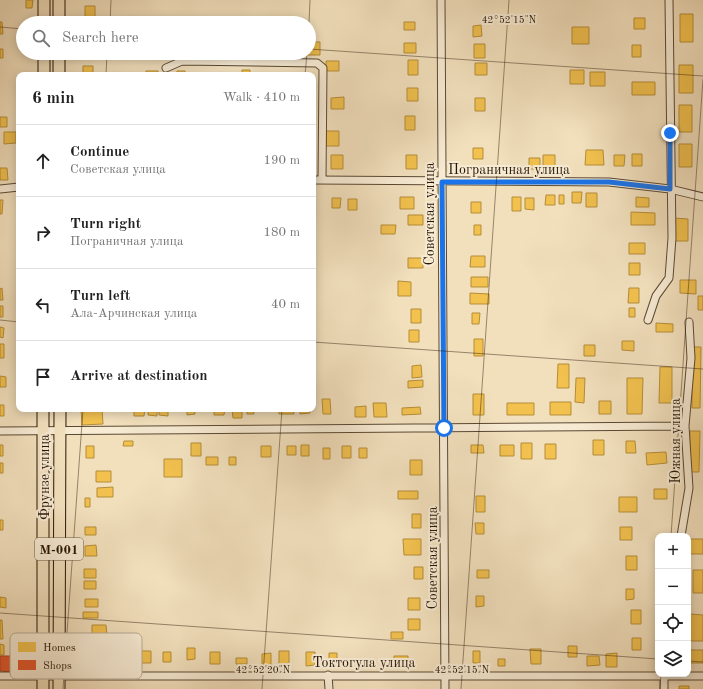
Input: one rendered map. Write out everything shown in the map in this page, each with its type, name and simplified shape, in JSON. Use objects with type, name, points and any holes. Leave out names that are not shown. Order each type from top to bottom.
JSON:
[{"type":"main road","points":[[44,0],[44,16]]},
{"type":"main road","points":[[59,0],[59,16]]},
{"type":"main road","points":[[44,60],[44,72]]},
{"type":"main road","points":[[59,60],[60,72]]},
{"type":"main road","name":"Фрунзе улица","points":[[43,412],[43,633]]},
{"type":"main road","name":"Фрунзе улица","points":[[59,633],[60,412]]},
{"type":"street","name":"Советская улица","points":[[441,0],[445,689]]},
{"type":"street","points":[[648,320],[656,296],[669,278],[672,238],[670,189],[669,0]]},
{"type":"street","points":[[166,68],[182,61],[317,63],[323,68],[322,180]]},
{"type":"street","name":"Пограничная улица","points":[[316,180],[609,182],[670,189],[703,197]]},
{"type":"street","points":[[0,189],[16,187]]},
{"type":"street","name":"Южная улица","points":[[682,533],[689,488],[685,426],[691,358],[689,322]]},
{"type":"street","points":[[0,430],[685,426]]},
{"type":"street","name":"Токтогула улица","points":[[142,676],[445,676],[655,674]]},
{"type":"street","points":[[328,675],[329,689]]},
{"type":"street","name":"Токтогула улица","points":[[691,675],[703,676]]},
{"type":"street","points":[[664,677],[664,689]]},
{"type":"building: Homes","points":[[26,0],[33,0],[32,8],[26,8]]},
{"type":"building: Homes","points":[[85,6],[95,6],[95,16],[85,16]]},
{"type":"building: Homes","points":[[680,14],[693,14],[693,42],[680,42]]},
{"type":"building: Homes","points":[[634,18],[645,18],[645,29],[634,29]]},
{"type":"building: Homes","points":[[0,22],[2,22],[3,34],[0,34]]},
{"type":"building: Homes","points":[[404,22],[415,22],[415,30],[404,30]]},
{"type":"building: Homes","points":[[481,25],[482,36],[473,37],[473,26]]},
{"type":"building: Homes","points":[[572,27],[589,27],[589,44],[572,44]]},
{"type":"building: Homes","points":[[316,42],[320,42],[320,55],[316,55]]},
{"type":"building: Homes","points":[[404,43],[416,43],[416,53],[404,53]]},
{"type":"building: Homes","points":[[474,44],[485,44],[485,58],[474,58]]},
{"type":"building: Homes","points":[[632,45],[641,45],[641,57],[632,57]]},
{"type":"building: Homes","points":[[0,49],[3,49],[3,58],[0,58]]},
{"type":"building: Homes","points":[[408,60],[418,60],[418,75],[408,75]]},
{"type":"building: Homes","points":[[326,61],[339,61],[339,71],[326,71]]},
{"type":"building: Homes","points":[[475,63],[487,63],[487,75],[475,75]]},
{"type":"building: Homes","points":[[679,65],[693,65],[693,93],[679,93]]},
{"type":"building: Homes","points":[[83,66],[93,66],[93,72],[83,72]]},
{"type":"building: Homes","points":[[242,70],[250,70],[250,72],[242,72]]},
{"type":"building: Homes","points":[[570,70],[584,70],[584,84],[570,84]]},
{"type":"building: Homes","points":[[146,71],[158,71],[158,72]]},
{"type":"building: Homes","points":[[590,72],[605,72],[605,86],[590,86]]},
{"type":"building: Homes","points":[[632,82],[655,82],[655,95],[632,95]]},
{"type":"building: Homes","points":[[407,88],[418,88],[418,101],[407,101]]},
{"type":"building: Homes","points":[[344,97],[344,109],[331,109],[331,98]]},
{"type":"building: Homes","points":[[475,98],[485,98],[485,111],[475,111]]},
{"type":"building: Homes","points":[[679,105],[692,105],[692,132],[679,132]]},
{"type":"building: Homes","points":[[405,116],[415,116],[415,130],[405,130]]},
{"type":"building: Homes","points":[[0,117],[7,117],[7,127],[0,127]]},
{"type":"building: Homes","points":[[326,131],[339,131],[339,146],[326,146]]},
{"type":"building: Homes","points":[[4,132],[16,132],[16,143],[4,144]]},
{"type":"building: Homes","points":[[679,144],[692,144],[692,167],[679,167]]},
{"type":"building: Homes","points":[[473,148],[483,148],[483,159],[473,159]]},
{"type":"building: Homes","points":[[586,150],[603,150],[604,165],[585,165]]},
{"type":"building: Homes","points":[[632,154],[642,154],[642,166],[632,166]]},
{"type":"building: Homes","points":[[331,155],[343,155],[343,169],[331,169]]},
{"type":"building: Homes","points":[[406,155],[417,155],[417,169],[406,169]]},
{"type":"building: Homes","points":[[543,155],[555,155],[555,169],[543,169]]},
{"type":"building: Homes","points":[[614,155],[625,155],[624,166],[614,166]]},
{"type":"building: Homes","points":[[529,158],[540,158],[540,169],[529,169]]},
{"type":"building: Homes","points":[[0,168],[7,168],[8,180],[0,180]]},
{"type":"building: Homes","points":[[572,192],[582,192],[581,203],[572,203]]},
{"type":"building: Homes","points":[[586,193],[597,193],[597,207],[586,207]]},
{"type":"building: Homes","points":[[546,195],[555,195],[555,205],[545,205]]},
{"type":"building: Homes","points":[[559,195],[564,195],[564,204],[559,204]]},
{"type":"building: Homes","points":[[400,197],[414,197],[414,209],[400,209]]},
{"type":"building: Homes","points":[[512,197],[521,197],[521,211],[512,211]]},
{"type":"building: Homes","points":[[636,197],[649,198],[649,207],[636,207]]},
{"type":"building: Homes","points":[[332,198],[341,198],[340,208],[332,208]]},
{"type":"building: Homes","points":[[525,198],[534,198],[534,210],[525,209]]},
{"type":"building: Homes","points":[[348,199],[357,199],[357,210],[348,210]]},
{"type":"building: Homes","points":[[0,200],[3,200],[2,214],[0,214]]},
{"type":"building: Homes","points":[[471,202],[481,202],[481,213],[471,213]]},
{"type":"building: Homes","points":[[631,212],[655,213],[655,225],[631,225]]},
{"type":"building: Homes","points":[[408,215],[423,215],[423,225],[408,225]]},
{"type":"building: Homes","points":[[674,218],[688,219],[688,241],[674,241]]},
{"type":"building: Homes","points":[[381,225],[396,225],[395,234],[381,234]]},
{"type":"building: Homes","points":[[474,225],[481,225],[481,235],[474,235]]},
{"type":"building: Homes","points":[[629,243],[645,243],[645,254],[629,254]]},
{"type":"building: Homes","points":[[471,256],[485,256],[485,267],[470,267]]},
{"type":"building: Homes","points":[[408,258],[423,258],[423,268],[408,268]]},
{"type":"building: Homes","points":[[629,263],[640,263],[640,275],[629,275]]},
{"type":"building: Homes","points":[[471,277],[488,277],[488,287],[471,287]]},
{"type":"building: Homes","points":[[680,280],[696,280],[696,294],[680,293]]},
{"type":"building: Homes","points":[[398,281],[411,282],[411,296],[398,296]]},
{"type":"building: Homes","points":[[2,288],[3,300],[0,300],[0,289]]},
{"type":"building: Homes","points":[[629,288],[639,288],[639,303],[628,303]]},
{"type":"building: Homes","points":[[470,293],[489,294],[489,304],[470,304]]},
{"type":"building: Homes","points":[[698,296],[703,296],[703,310],[698,310]]},
{"type":"building: Homes","points":[[0,306],[3,306],[3,317],[0,317]]},
{"type":"building: Homes","points":[[629,308],[635,308],[635,317],[629,317]]},
{"type":"building: Homes","points":[[411,309],[421,309],[421,323],[411,323]]},
{"type":"building: Homes","points":[[472,313],[480,313],[479,324],[472,324]]},
{"type":"building: Homes","points":[[656,323],[673,324],[673,332],[656,332]]},
{"type":"building: Homes","points":[[0,327],[4,328],[3,338],[0,337]]},
{"type":"building: Homes","points":[[409,330],[419,330],[419,342],[409,342]]},
{"type":"building: Homes","points":[[474,339],[483,339],[483,356],[474,356]]},
{"type":"building: Homes","points":[[622,341],[634,341],[634,351],[622,350]]},
{"type":"building: Homes","points":[[0,344],[4,344],[4,358],[0,358]]},
{"type":"building: Homes","points":[[584,345],[595,345],[595,356],[584,356]]},
{"type":"building: Homes","points":[[692,347],[701,347],[700,408],[692,408]]},
{"type":"building: Homes","points":[[558,364],[569,364],[569,388],[557,388]]},
{"type":"building: Homes","points":[[421,365],[422,377],[412,378],[412,366]]},
{"type":"building: Homes","points":[[660,367],[672,367],[672,403],[659,403]]},
{"type":"building: Homes","points":[[0,376],[6,377],[6,387],[0,387]]},
{"type":"building: Homes","points":[[576,378],[585,378],[584,403],[575,402]]},
{"type":"building: Homes","points":[[627,378],[643,378],[642,414],[627,414]]},
{"type":"building: Homes","points":[[423,380],[423,387],[408,388],[408,381]]},
{"type":"building: Homes","points":[[473,394],[484,394],[484,415],[473,415]]},
{"type":"building: Homes","points":[[322,399],[330,399],[331,414],[323,414]]},
{"type":"building: Homes","points":[[599,401],[611,401],[611,414],[599,414]]},
{"type":"building: Homes","points":[[550,402],[571,402],[571,415],[550,415]]},
{"type":"building: Homes","points":[[373,403],[386,403],[387,417],[374,417]]},
{"type":"building: Homes","points":[[507,403],[534,403],[534,415],[507,415]]},
{"type":"building: Homes","points":[[0,405],[4,405],[4,416],[0,416]]},
{"type":"building: Homes","points":[[366,406],[366,417],[355,417],[355,407]]},
{"type":"building: Homes","points":[[420,407],[421,414],[402,415],[402,408]]},
{"type":"building: Homes","points":[[81,412],[102,412],[103,424],[82,425]]},
{"type":"building: Homes","points":[[134,412],[145,412],[144,416],[134,416]]},
{"type":"building: Homes","points":[[148,412],[157,412],[157,416],[148,415]]},
{"type":"building: Homes","points":[[159,412],[168,412],[168,416],[159,415]]},
{"type":"building: Homes","points":[[187,412],[195,412],[195,414],[187,415]]},
{"type":"building: Homes","points":[[214,412],[224,412],[224,415],[214,415]]},
{"type":"building: Homes","points":[[232,412],[242,412],[242,418],[233,418]]},
{"type":"building: Homes","points":[[247,412],[254,412],[254,414],[247,414]]},
{"type":"building: Homes","points":[[279,412],[294,412],[294,414],[279,414]]},
{"type":"building: Homes","points":[[300,412],[310,412],[310,413],[300,414]]},
{"type":"building: Homes","points":[[690,431],[700,431],[699,472],[689,472]]},
{"type":"building: Homes","points":[[593,440],[604,440],[604,455],[593,455]]},
{"type":"building: Homes","points":[[124,441],[133,441],[133,446],[123,446]]},
{"type":"building: Homes","points":[[626,441],[635,441],[636,453],[626,453]]},
{"type":"building: Homes","points":[[191,443],[201,443],[201,456],[191,456]]},
{"type":"building: Homes","points":[[521,443],[532,443],[532,459],[521,459]]},
{"type":"building: Homes","points":[[545,444],[556,444],[556,459],[545,459]]},
{"type":"building: Homes","points":[[0,445],[3,445],[3,456],[0,456]]},
{"type":"building: Homes","points":[[301,445],[309,445],[309,456],[301,456]]},
{"type":"building: Homes","points":[[471,445],[483,445],[484,453],[471,453]]},
{"type":"building: Homes","points":[[500,445],[514,445],[514,456],[500,456]]},
{"type":"building: Homes","points":[[86,446],[94,446],[94,458],[86,458]]},
{"type":"building: Homes","points":[[261,446],[271,446],[271,457],[261,457]]},
{"type":"building: Homes","points":[[287,446],[296,446],[296,455],[287,455]]},
{"type":"building: Homes","points":[[342,446],[351,446],[351,458],[342,458]]},
{"type":"building: Homes","points":[[323,448],[330,448],[330,459],[323,459]]},
{"type":"building: Homes","points":[[359,448],[367,448],[367,458],[359,458]]},
{"type":"building: Homes","points":[[666,452],[667,463],[647,465],[646,453]]},
{"type":"building: Homes","points":[[206,457],[218,457],[218,465],[206,465]]},
{"type":"building: Homes","points":[[229,457],[236,457],[236,465],[229,465]]},
{"type":"building: Homes","points":[[164,459],[182,459],[182,477],[164,477]]},
{"type":"building: Homes","points":[[410,460],[422,460],[422,475],[410,475]]},
{"type":"building: Homes","points":[[0,463],[3,463],[3,473],[0,473]]},
{"type":"building: Homes","points":[[96,471],[111,471],[111,482],[96,482]]},
{"type":"building: Homes","points":[[113,487],[113,497],[97,497],[97,488]]},
{"type":"building: Homes","points":[[654,489],[667,489],[667,499],[654,499]]},
{"type":"building: Homes","points":[[398,491],[418,491],[418,499],[398,499]]},
{"type":"building: Homes","points":[[476,496],[485,496],[485,512],[476,512]]},
{"type":"building: Homes","points":[[619,497],[637,497],[637,512],[619,512]]},
{"type":"building: Homes","points":[[85,498],[90,498],[90,507],[85,507]]},
{"type":"building: Homes","points":[[412,514],[421,514],[421,528],[412,528]]},
{"type":"building: Homes","points":[[0,520],[3,520],[3,530],[0,530]]},
{"type":"building: Homes","points":[[475,523],[484,523],[484,534],[476,534]]},
{"type":"building: Homes","points":[[85,527],[96,527],[96,535],[85,535]]},
{"type":"building: Homes","points":[[620,527],[632,527],[632,540],[620,540]]},
{"type":"building: Homes","points":[[403,539],[421,539],[421,555],[404,555]]},
{"type":"building: Homes","points":[[691,539],[703,539],[703,554],[691,554]]},
{"type":"building: Homes","points":[[96,545],[97,556],[85,556],[85,546]]},
{"type":"building: Homes","points":[[626,556],[637,556],[637,570],[626,570]]},
{"type":"building: Homes","points":[[414,567],[423,567],[423,579],[414,579]]},
{"type":"building: Homes","points":[[84,569],[96,569],[96,578],[84,578]]},
{"type":"building: Homes","points":[[477,570],[489,570],[489,578],[477,578]]},
{"type":"building: Homes","points":[[693,570],[703,570],[703,593],[693,593]]},
{"type":"building: Homes","points":[[84,581],[96,581],[96,589],[84,589]]},
{"type":"building: Homes","points":[[626,589],[634,589],[634,599],[626,600]]},
{"type":"building: Homes","points":[[476,596],[484,596],[484,606],[476,607]]},
{"type":"building: Homes","points":[[0,597],[6,598],[6,608],[0,607]]},
{"type":"building: Homes","points":[[408,598],[420,598],[420,610],[408,610]]},
{"type":"building: Homes","points":[[85,599],[98,599],[98,607],[85,607]]},
{"type":"building: Homes","points":[[631,610],[641,610],[641,624],[631,624]]},
{"type":"building: Homes","points":[[83,612],[98,612],[98,618],[83,618]]},
{"type":"building: Homes","points":[[691,614],[703,615],[703,641],[691,641]]},
{"type":"building: Homes","points":[[408,619],[420,619],[420,630],[408,630]]},
{"type":"building: Homes","points":[[0,620],[2,620],[3,639],[0,639]]},
{"type":"building: Homes","points":[[92,625],[106,625],[107,633],[92,633]]},
{"type":"building: Homes","points":[[391,632],[403,632],[403,639],[391,639]]},
{"type":"building: Homes","points":[[632,638],[641,638],[641,650],[632,650]]},
{"type":"building: Homes","points":[[0,644],[4,645],[4,655],[0,655]]},
{"type":"building: Homes","points":[[568,646],[577,646],[577,657],[568,657]]},
{"type":"building: Homes","points":[[187,648],[195,648],[195,659],[187,660]]},
{"type":"building: Homes","points":[[530,649],[541,649],[541,664],[531,664]]},
{"type":"building: Homes","points":[[691,650],[703,650],[703,663],[691,663]]},
{"type":"building: Homes","points":[[142,651],[151,651],[151,663],[142,663]]},
{"type":"building: Homes","points":[[279,651],[289,651],[289,664],[279,664]]},
{"type":"building: Homes","points":[[473,651],[480,651],[480,663],[473,663]]},
{"type":"building: Homes","points":[[163,652],[171,652],[171,662],[163,662]]},
{"type":"building: Homes","points":[[210,652],[220,652],[220,664],[210,664]]},
{"type":"building: Homes","points":[[306,652],[315,652],[315,665],[306,666]]},
{"type":"building: Homes","points":[[271,653],[271,666],[262,666],[262,654]]},
{"type":"building: Homes","points":[[329,653],[337,653],[337,665],[329,665]]},
{"type":"building: Homes","points":[[617,653],[617,667],[606,667],[606,654]]},
{"type":"building: Homes","points":[[394,656],[408,656],[408,666],[394,666]]},
{"type":"building: Homes","points":[[587,656],[599,656],[600,665],[587,666]]},
{"type":"building: Homes","points":[[236,658],[247,658],[247,664],[236,664]]},
{"type":"building: Homes","points":[[498,659],[505,659],[505,666],[498,666]]},
{"type":"building: Homes","points":[[679,686],[689,686],[689,689],[679,689]]},
{"type":"building: Shops","points":[[0,656],[10,656],[10,672],[0,671]]},
{"type":"route","points":[[444,428],[442,182],[609,182],[670,189],[670,133]]}]
